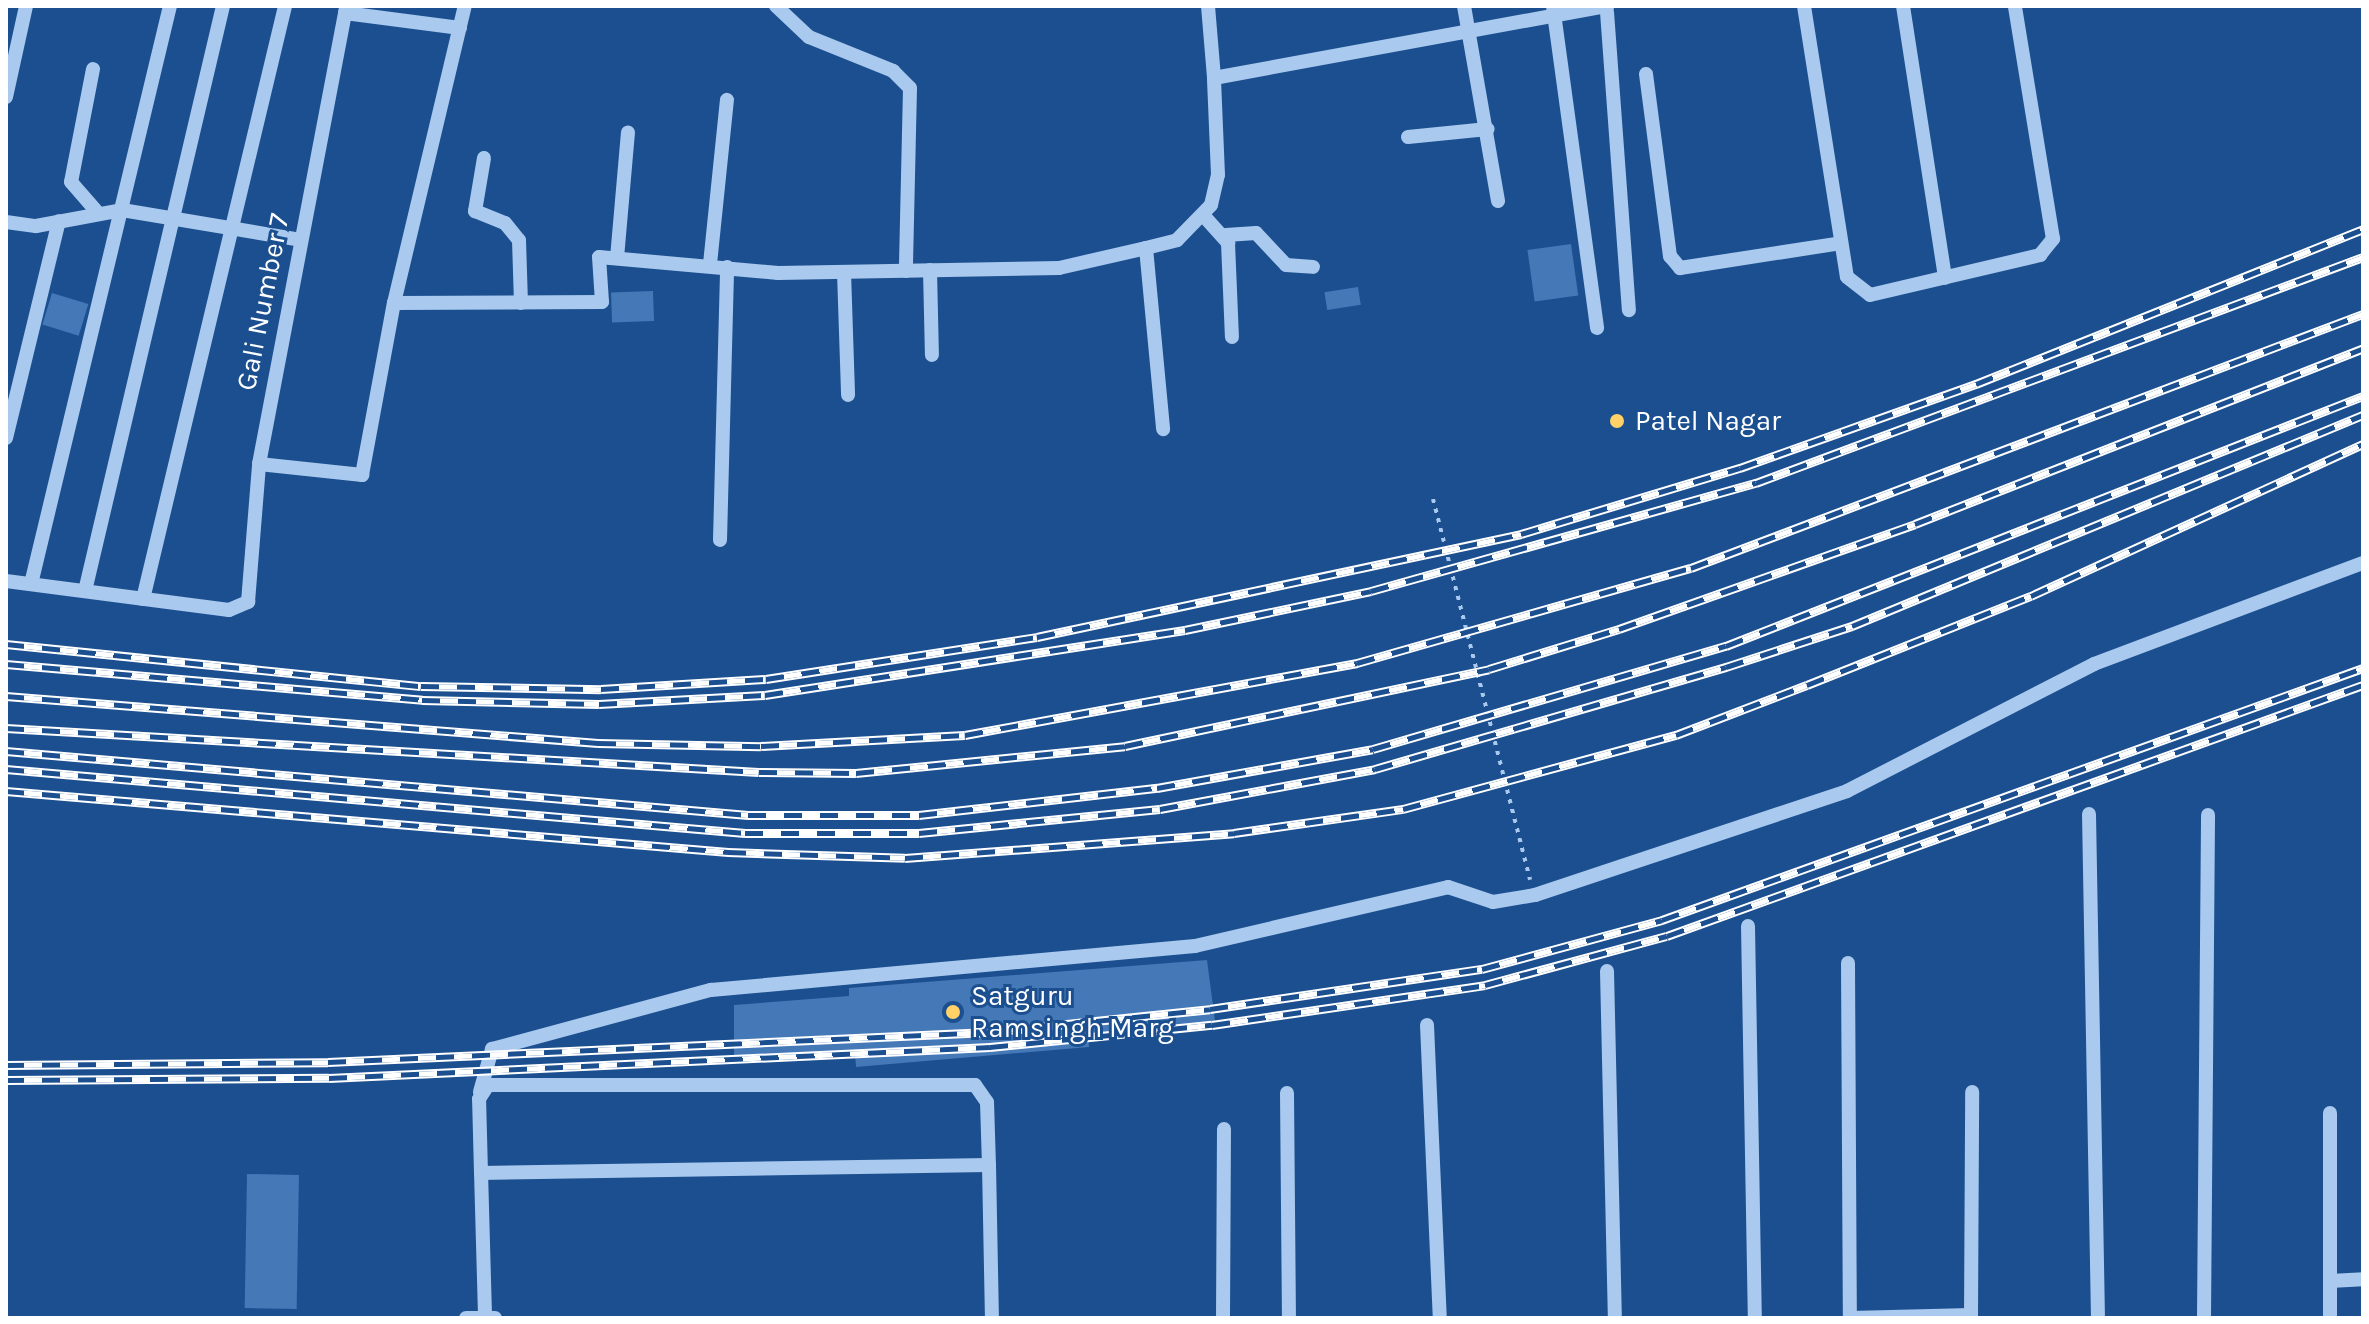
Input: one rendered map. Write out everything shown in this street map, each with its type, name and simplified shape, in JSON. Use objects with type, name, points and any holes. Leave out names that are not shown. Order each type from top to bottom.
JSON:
[{"type":"street","points":[[6,97],[14,28],[26,6]]},
{"type":"street","points":[[31,584],[170,6]]},
{"type":"street","points":[[85,591],[223,6]]},
{"type":"street","points":[[6,581],[143,599],[285,6]]},
{"type":"street","points":[[259,464],[362,475],[394,303],[465,6]]},
{"type":"street","points":[[776,6],[809,37],[893,71],[910,88],[906,271]]},
{"type":"street","points":[[394,303],[602,302],[599,257],[844,272],[1059,268],[1177,240],[1203,215],[1218,175],[1208,6]]},
{"type":"street","points":[[1464,6],[1488,129],[1498,201]]},
{"type":"street","points":[[1804,6],[1847,277],[1858,291],[1945,278],[2040,255],[2053,239],[2015,6]]},
{"type":"street","points":[[1903,6],[1945,278]]},
{"type":"street","points":[[1214,78],[1469,35],[1554,13],[1607,9],[1629,310]]},
{"type":"street","points":[[345,10],[460,28]]},
{"type":"street","name":"Gali Number 7","points":[[143,599],[242,607],[250,595],[259,464],[345,10]]},
{"type":"street","points":[[1554,13],[1597,328]]},
{"type":"street","points":[[93,69],[71,182],[96,211]]},
{"type":"street","points":[[1646,74],[1670,256],[1680,268],[1841,243]]},
{"type":"street","points":[[710,264],[727,100]]},
{"type":"street","points":[[1408,137],[1488,129]]},
{"type":"street","points":[[617,258],[628,132]]},
{"type":"street","points":[[484,158],[475,211],[505,223],[519,240],[521,303]]},
{"type":"street","points":[[6,222],[59,221],[96,211],[122,210],[301,240]]},
{"type":"street","points":[[1203,215],[1226,235],[1256,233],[1286,265],[1313,267]]},
{"type":"street","points":[[6,438],[59,221]]},
{"type":"street","points":[[1226,235],[1232,337]]},
{"type":"street","points":[[1146,248],[1163,429]]},
{"type":"street","points":[[720,540],[727,267]]},
{"type":"street","points":[[930,270],[932,355]]},
{"type":"street","points":[[844,272],[848,395]]},
{"type":"street","points":[[466,1318],[490,1317],[481,1173],[480,1092],[492,1049],[711,990],[1195,946],[1448,887],[1493,902],[1535,895],[1847,791],[2094,664],[2363,563]]},
{"type":"street","points":[[2089,814],[2098,1318]]},
{"type":"street","points":[[2204,1318],[2208,815]]},
{"type":"street","points":[[1748,926],[1755,1318]]},
{"type":"street","points":[[1848,963],[1850,1318],[1971,1317],[1972,1092]]},
{"type":"street","points":[[1607,971],[1615,1318]]},
{"type":"street","points":[[1427,1025],[1440,1318]]},
{"type":"street","points":[[480,1092],[488,1085],[975,1085],[987,1102],[992,1318]]},
{"type":"street","points":[[1287,1093],[1289,1318]]},
{"type":"street","points":[[2330,1113],[2330,1318]]},
{"type":"street","points":[[1223,1318],[1224,1129]]},
{"type":"street","points":[[481,1173],[989,1165]]},
{"type":"street","points":[[2330,1281],[2363,1279]]},
{"type":"path","points":[[1433,499],[1535,895]]},
{"type":"building","points":[[1571,244],[1578,295],[1535,302],[1527,250]]},
{"type":"building","points":[[1358,287],[1361,305],[1327,310],[1324,292]]},
{"type":"building","points":[[653,291],[654,321],[612,322],[611,292]]},
{"type":"building","points":[[52,293],[88,304],[79,336],[42,325]]},
{"type":"building","points":[[1207,960],[1215,1021],[1088,1037],[1089,1047],[856,1067],[855,1053],[734,1060],[734,1005],[849,996],[849,988]]},
{"type":"building","points":[[247,1174],[299,1175],[297,1309],[245,1308]]},
{"type":"railway","points":[[6,644],[421,686],[601,689],[766,679],[1037,637],[1521,534],[1740,468],[1976,384],[2363,229]]},
{"type":"railway","points":[[6,664],[422,700],[599,704],[765,695],[1185,630],[1371,591],[1756,483],[2363,257]]},
{"type":"railway","points":[[6,696],[598,743],[761,746],[965,735],[1357,663],[1691,568],[2363,314]]},
{"type":"railway","points":[[6,728],[759,772],[856,773],[1125,746],[1489,669],[1619,629],[1915,524],[2363,348]]},
{"type":"railway","points":[[6,751],[748,815],[919,815],[1157,788],[1373,749],[1726,646],[2363,396]]},
{"type":"railway","points":[[6,769],[745,833],[919,833],[1160,809],[1375,769],[1726,667],[1852,626],[2363,415]]},
{"type":"railway","points":[[6,791],[728,852],[905,858],[1234,833],[1403,809],[1676,735],[2031,596],[2363,444]]},
{"type":"railway","points":[[6,1065],[328,1062],[989,1032],[1210,1009],[1482,969],[1662,920],[2363,668]]},
{"type":"railway","points":[[6,1080],[329,1078],[990,1047],[1212,1025],[1485,985],[1667,936],[2363,685]]},
{"type":"place","name":"Patel Nagar","points":[[1617,421]]},
{"type":"place","name":"Satguru Ramsingh Marg","points":[[953,1012]]}]
